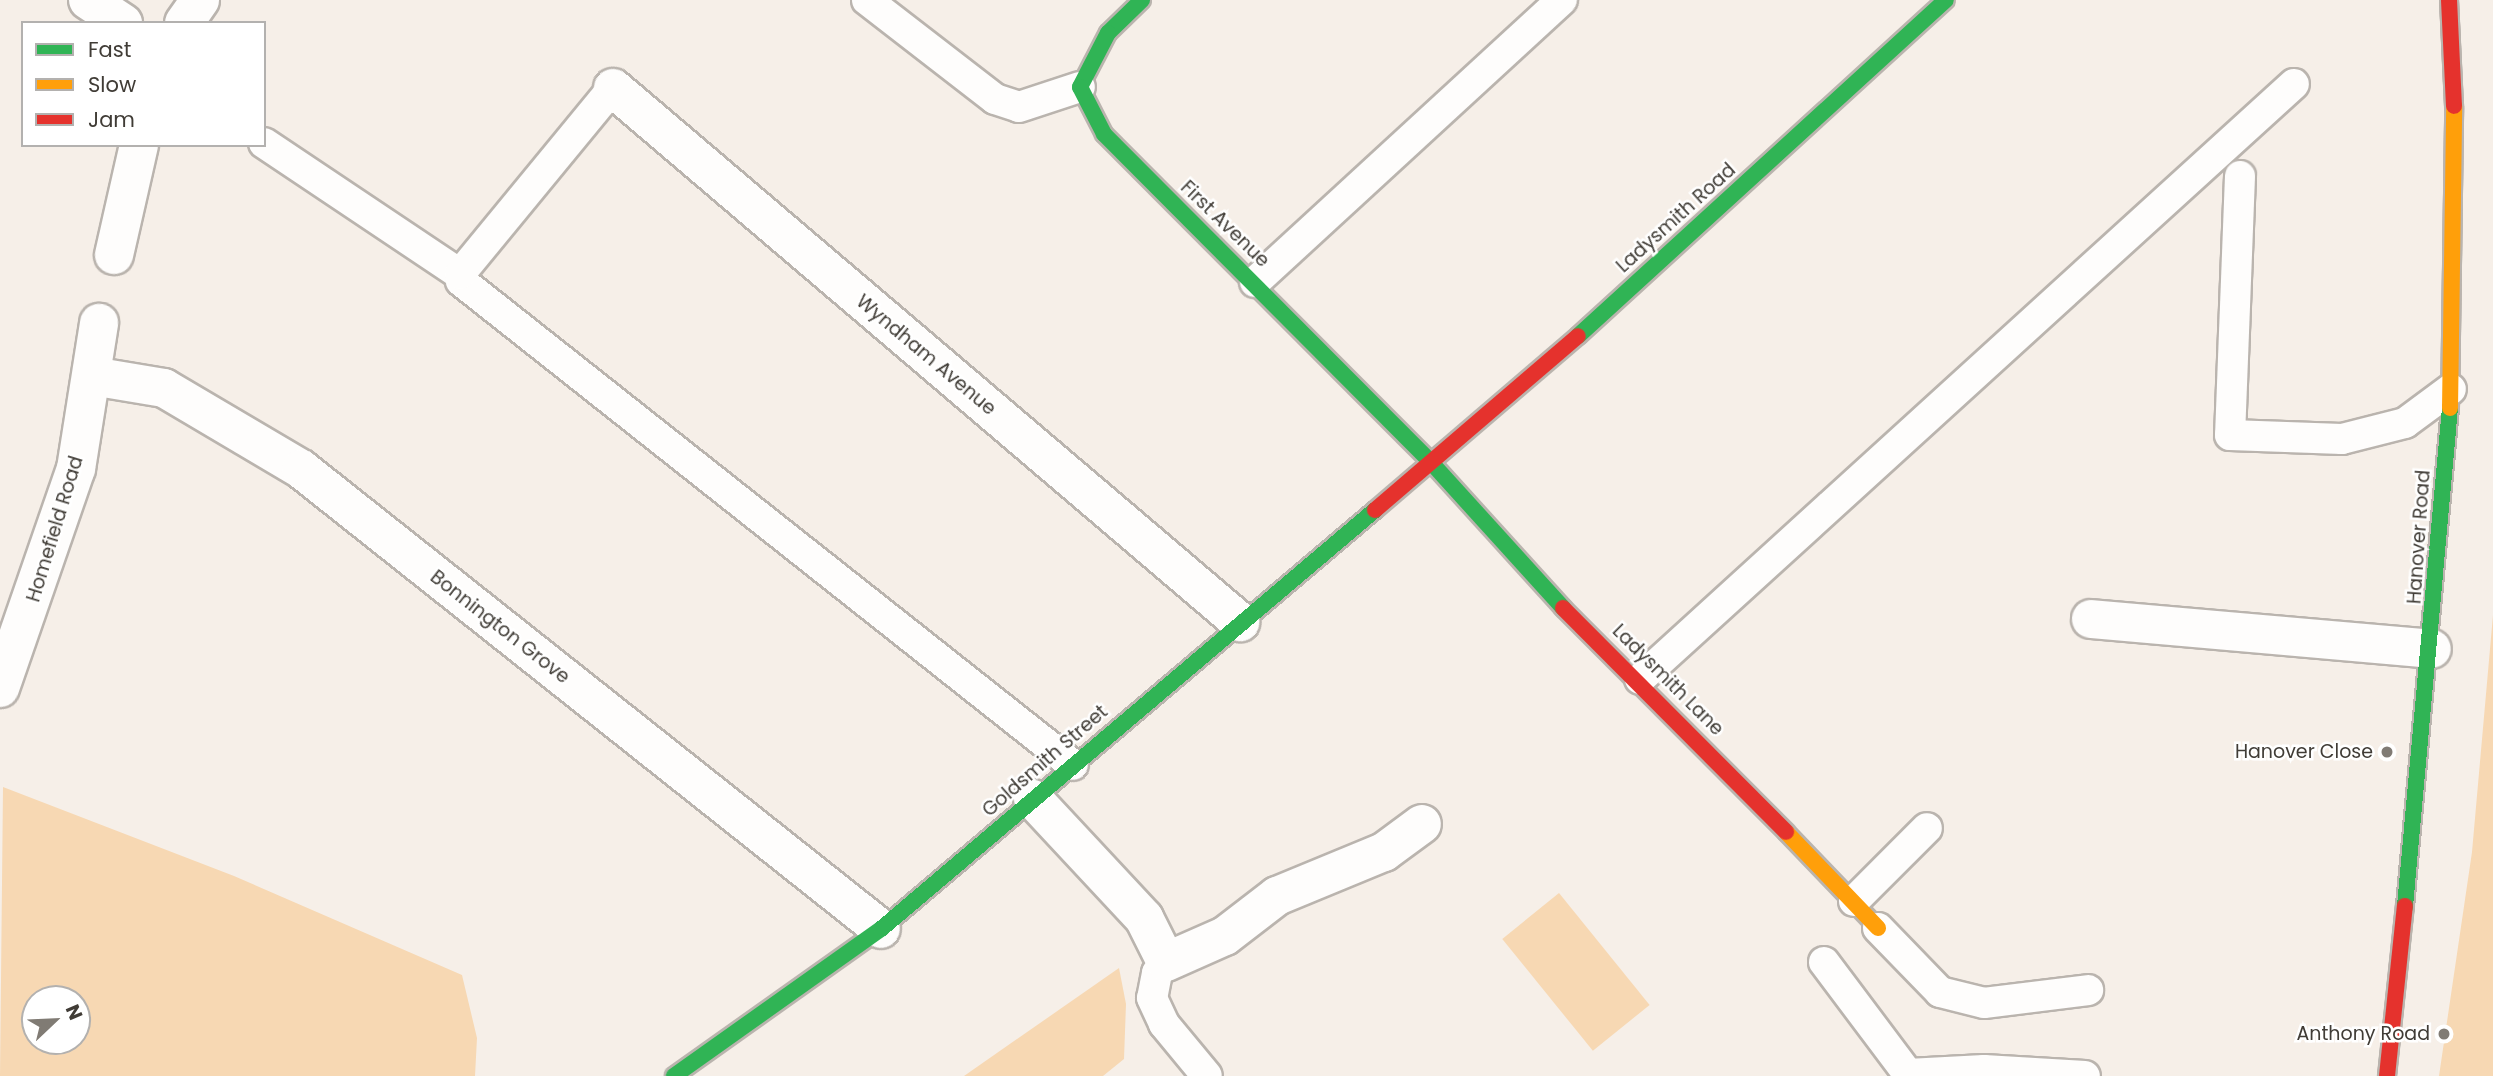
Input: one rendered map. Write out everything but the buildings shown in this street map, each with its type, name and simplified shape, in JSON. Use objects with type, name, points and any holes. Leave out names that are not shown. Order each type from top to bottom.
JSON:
[{"type":"street","points":[[88,0],[120,21]]},
{"type":"street","points":[[185,21],[201,0]]},
{"type":"street","points":[[1080,87],[1108,33],[1142,0]]},
{"type":"street","name":"Ladysmith Road","points":[[1429,460],[1544,367],[1946,0]]},
{"type":"street","name":"Hanover Road","points":[[2387,1076],[2432,649],[2451,389],[2456,156],[2449,0]]},
{"type":"street","name":"First Avenue","points":[[1080,87],[1104,134],[1255,282],[1429,460]]},
{"type":"street","name":"Wyndham Avenue","points":[[612,88],[1240,622]]},
{"type":"street","points":[[114,255],[139,147]]},
{"type":"street","name":"Homefield Road","points":[[0,688],[76,469],[99,323]]},
{"type":"street","name":"Bonnington Grove","points":[[92,376],[164,388],[301,469],[881,929]]},
{"type":"street","name":"Goldsmith Street","points":[[674,1076],[881,929],[1429,460]]},
{"type":"street","name":"Ladysmith Lane","points":[[1429,460],[1537,583],[1640,679],[1878,928]]},
{"type":"street","points":[[2091,619],[2432,649]]},
{"type":"street","points":[[1033,799],[1144,918],[1167,962],[1225,936],[1277,896],[1384,852],[1422,824]]},
{"type":"lane","points":[[867,0],[995,99],[1019,107],[1080,87]]},
{"type":"lane","points":[[1255,282],[1562,0]]},
{"type":"lane","points":[[1640,679],[2294,83]]},
{"type":"lane","points":[[612,88],[460,274],[461,281],[1073,765]]},
{"type":"lane","points":[[266,144],[460,274]]},
{"type":"lane","points":[[2240,176],[2230,435],[2342,439],[2405,423],[2451,389]]},
{"type":"lane","points":[[1854,901],[1927,828]]},
{"type":"lane","points":[[1878,928],[1940,992],[1984,1003],[2088,990]]},
{"type":"lane","points":[[1167,962],[1157,972],[1152,998],[1164,1024],[1207,1076]]},
{"type":"lane","points":[[1824,962],[1908,1074],[1984,1070],[2085,1076]]},
{"type":"shaded area","points":[[2493,615],[2493,1076],[2439,1076],[2472,852]]},
{"type":"shaded area","points":[[3,787],[234,876],[462,975],[477,1038],[475,1076],[0,1076]]},
{"type":"shaded area","points":[[1559,893],[1650,1005],[1593,1051],[1502,939]]},
{"type":"shaded area","points":[[1119,968],[1126,1004],[1124,1059],[1103,1076],[964,1076]]},
{"type":"traffic: fast","points":[[1142,0],[1108,33],[1080,87],[1104,134],[1429,460],[1563,608]]},
{"type":"traffic: fast","points":[[1578,336],[1946,0]]},
{"type":"traffic: fast","points":[[2405,906],[2450,408]]},
{"type":"traffic: fast","points":[[674,1076],[881,929],[1375,510]]},
{"type":"traffic: slow","points":[[2450,408],[2454,106]]},
{"type":"traffic: slow","points":[[1786,832],[1878,928]]},
{"type":"traffic: jam","points":[[2449,0],[2454,106]]},
{"type":"traffic: jam","points":[[1375,510],[1578,336]]},
{"type":"traffic: jam","points":[[1563,608],[1786,832]]},
{"type":"traffic: jam","points":[[2387,1076],[2405,906]]},
{"type":"place","name":"Hanover Close","points":[[2387,752]]},
{"type":"place","name":"Anthony Road","points":[[2444,1034]]}]
